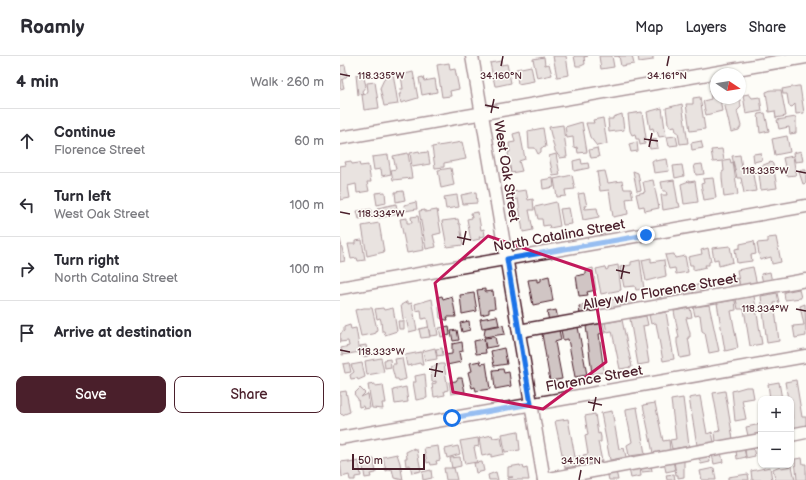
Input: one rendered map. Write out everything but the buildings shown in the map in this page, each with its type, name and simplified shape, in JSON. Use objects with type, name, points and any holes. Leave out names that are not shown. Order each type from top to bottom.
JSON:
[{"type":"street","name":"West Oak Street","points":[[472,56],[544,480]]},
{"type":"street","points":[[340,138],[806,57]]},
{"type":"street","name":"North Catalina Street","points":[[340,288],[806,206]]},
{"type":"street","name":"Alley w/o Florence Street","points":[[519,331],[806,280]]},
{"type":"street","name":"Florence Street","points":[[340,438],[806,356]]},
{"type":"street","points":[[794,434],[806,432]]},
{"type":"street","points":[[544,480],[758,441]]},
{"type":"highlighted area","points":[[488,236],[591,271],[606,362],[543,409],[453,392],[435,283]]},
{"type":"route","points":[[452,418],[531,404],[507,259],[646,235]]}]
